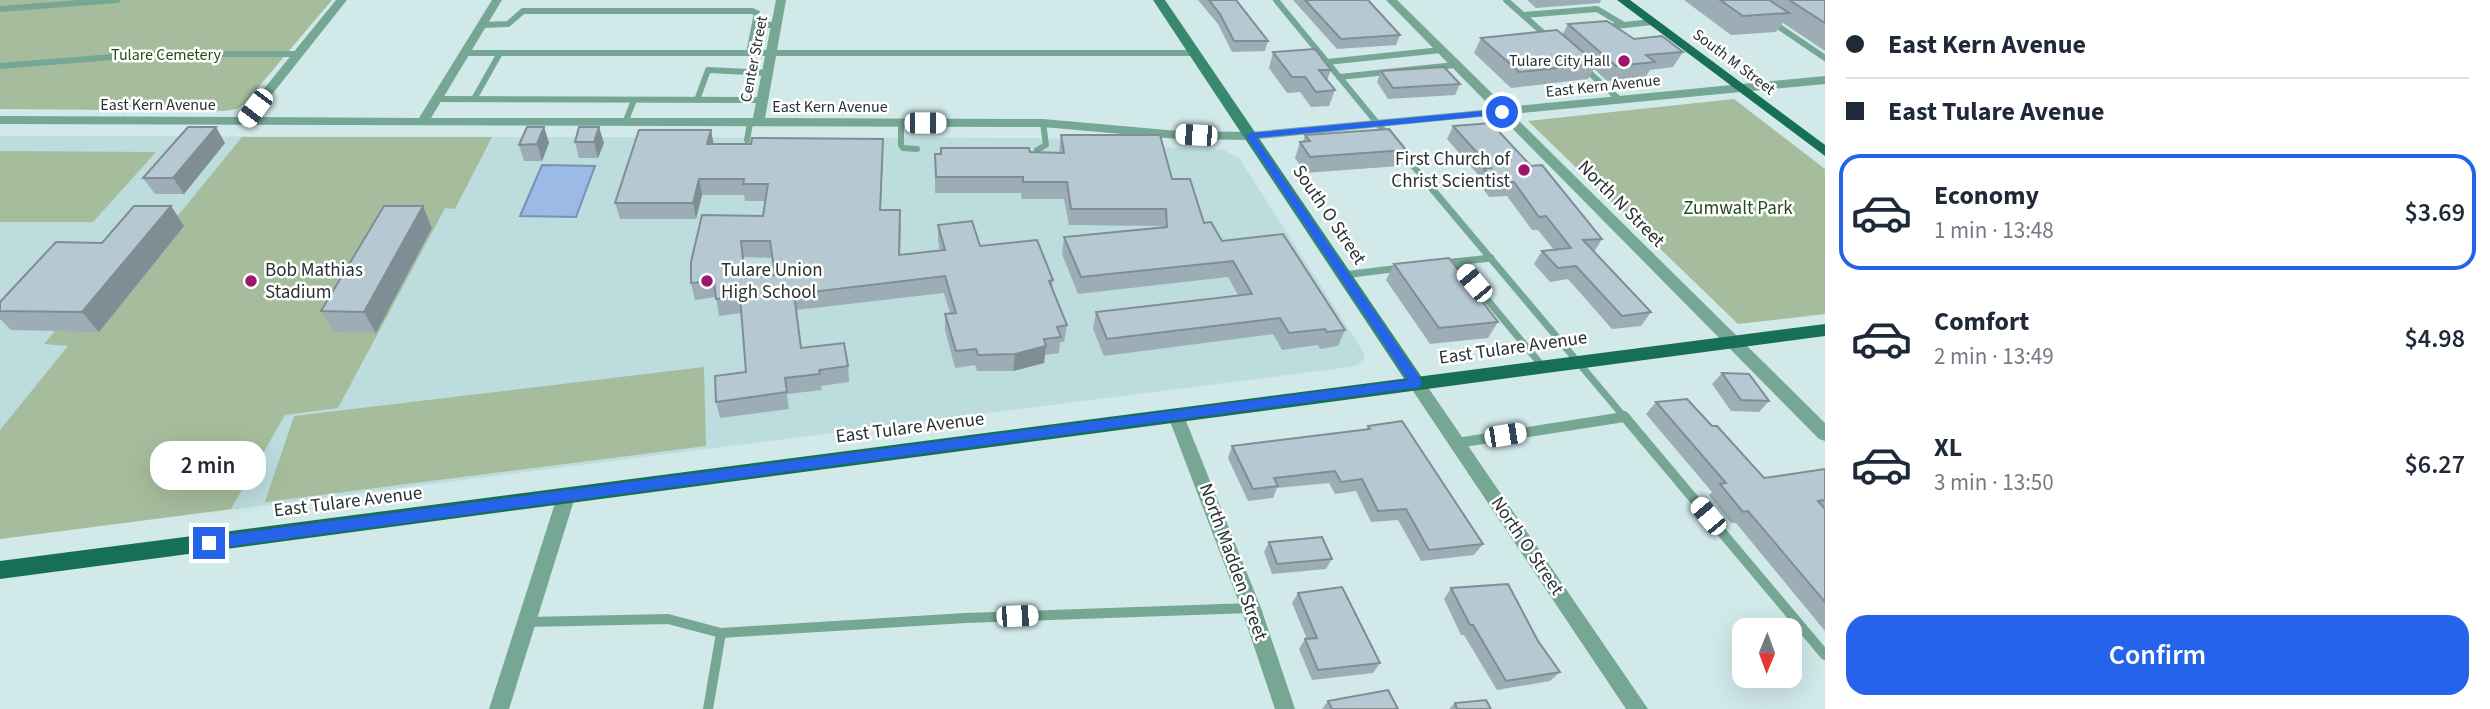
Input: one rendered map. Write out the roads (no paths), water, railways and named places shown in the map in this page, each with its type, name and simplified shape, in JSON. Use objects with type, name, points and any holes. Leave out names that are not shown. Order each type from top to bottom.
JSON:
[{"type":"main road","name":"South O Street","points":[[1159,0],[1417,384]]},
{"type":"main road","name":"South M Street","points":[[1623,0],[1825,152]]},
{"type":"main road","name":"East Tulare Avenue","points":[[0,570],[1825,330]]},
{"type":"street","points":[[244,121],[342,0]]},
{"type":"street","points":[[422,122],[497,0]]},
{"type":"street","name":"Center Street","points":[[754,123],[762,100],[781,0]]},
{"type":"street","name":"North N Street","points":[[1391,0],[1825,434]]},
{"type":"street","name":"East Kern Avenue","points":[[0,120],[625,123],[641,129],[754,123],[1042,123],[1190,135],[1250,136],[1825,80]]},
{"type":"street","name":"North O Street","points":[[1417,384],[1638,709]]},
{"type":"street","name":"North Madden Street","points":[[1176,416],[1251,608],[1285,709]]},
{"type":"street","points":[[499,709],[566,497]]},
{"type":"lane","points":[[26,7],[33,0]]},
{"type":"lane","points":[[0,9],[117,0]]},
{"type":"lane","points":[[1276,0],[1825,655]]},
{"type":"lane","points":[[1506,0],[1553,41]]},
{"type":"lane","points":[[1523,15],[1597,9],[1624,25]]},
{"type":"lane","points":[[482,25],[508,24],[523,11],[751,11],[757,13],[749,53]]},
{"type":"lane","points":[[1761,14],[1825,58]]},
{"type":"lane","points":[[1597,27],[1652,22]]},
{"type":"lane","points":[[755,25],[776,25]]},
{"type":"lane","points":[[1544,33],[1557,32]]},
{"type":"lane","points":[[1327,62],[1441,50]]},
{"type":"lane","points":[[464,53],[1194,53]]},
{"type":"lane","points":[[474,99],[500,53]]},
{"type":"lane","points":[[0,66],[150,54],[297,54]]},
{"type":"lane","points":[[1573,58],[1620,100]]},
{"type":"lane","points":[[1339,76],[1455,65]]},
{"type":"lane","points":[[697,100],[708,69],[718,67],[740,72],[767,73]]},
{"type":"lane","points":[[436,99],[762,100]]},
{"type":"lane","points":[[625,123],[634,100]]},
{"type":"lane","points":[[747,140],[754,123]]},
{"type":"lane","points":[[901,123],[901,145],[903,148],[918,149]]},
{"type":"lane","points":[[1037,150],[1046,145],[1042,123]]},
{"type":"lane","points":[[1431,265],[1490,258]]},
{"type":"lane","points":[[1456,262],[1543,367]]},
{"type":"lane","points":[[1344,275],[1406,268]]},
{"type":"lane","points":[[1457,443],[1624,416]]},
{"type":"lane","points":[[526,622],[668,619],[721,633],[965,618],[1251,608]]},
{"type":"lane","points":[[708,709],[721,633]]},
{"type":"water","points":[[542,165],[595,166],[576,217],[520,216]]},
{"type":"place","name":"Tulare City Hall","points":[[1624,61]]},
{"type":"place","name":"First Church of Christ Scientist","points":[[1524,170]]},
{"type":"place","name":"Bob Mathias Stadium","points":[[251,281]]},
{"type":"place","name":"Tulare Union High School","points":[[707,281]]},
{"type":"park label","name":"Tulare Cemetery","points":[[166,55]]},
{"type":"park label","name":"Zumwalt Park","points":[[1738,208]]}]
